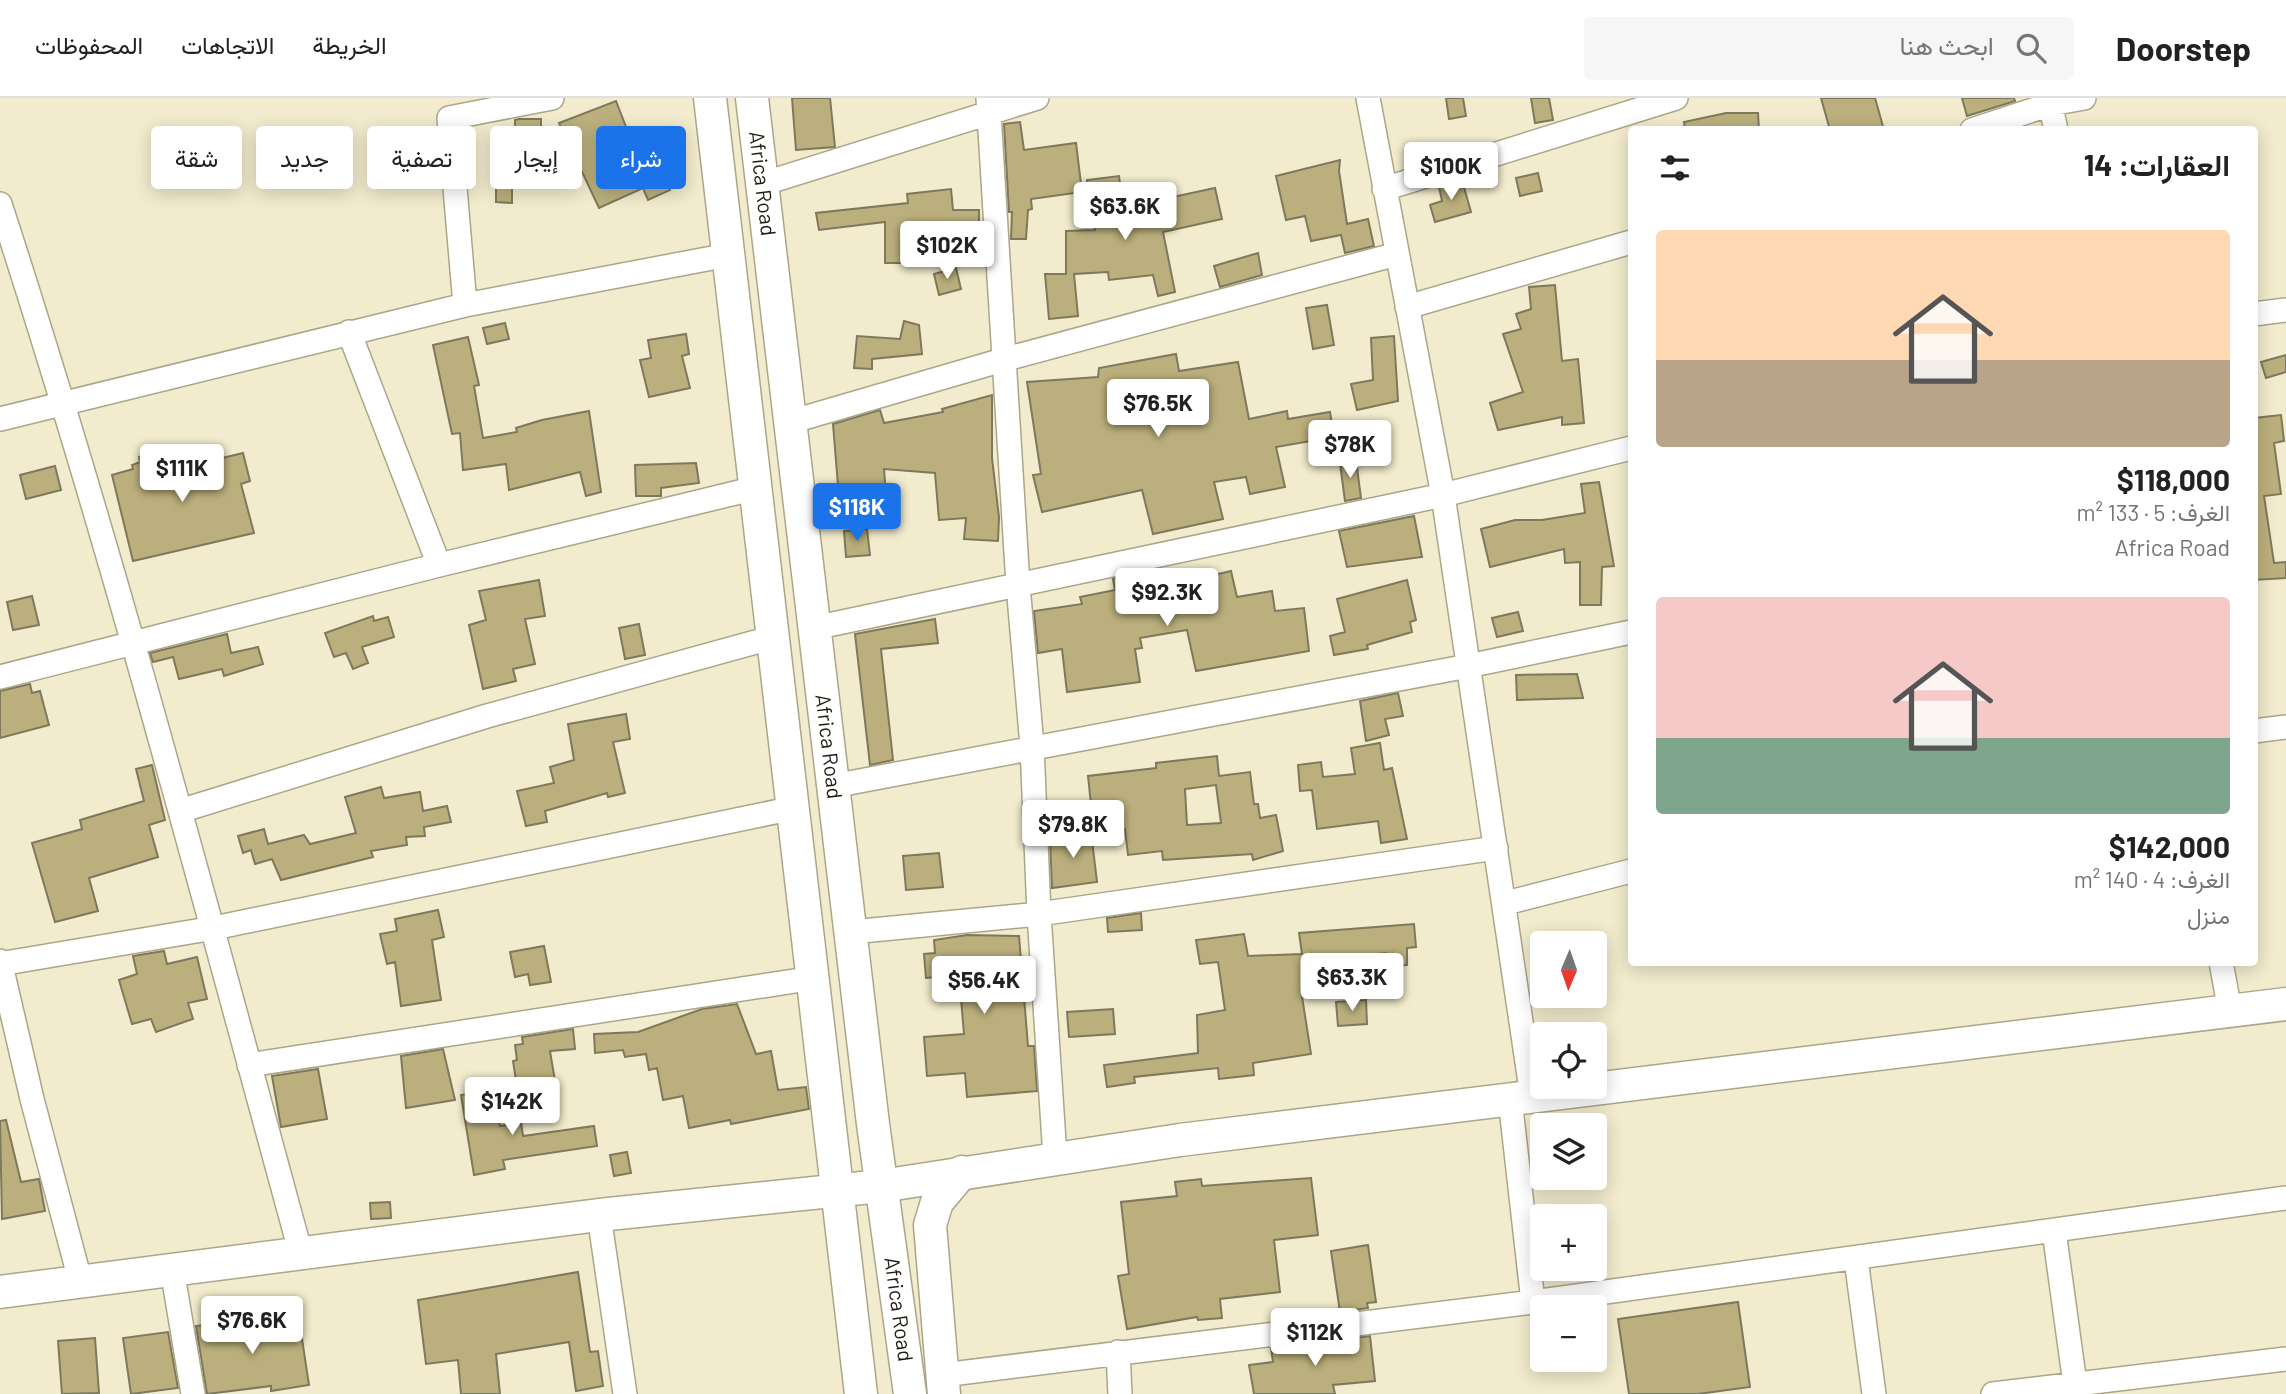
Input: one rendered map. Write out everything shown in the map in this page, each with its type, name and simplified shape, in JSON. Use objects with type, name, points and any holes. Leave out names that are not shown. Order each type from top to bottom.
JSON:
[{"type":"street","points":[[465,305],[448,108],[552,98]]},
{"type":"street","name":"Africa Road","points":[[710,98],[861,1394]]},
{"type":"street","name":"Africa Road","points":[[752,98],[881,1186],[910,1394]]},
{"type":"street","points":[[762,184],[988,105],[1037,98]]},
{"type":"street","points":[[1368,98],[1443,495],[1506,903],[1533,1295]]},
{"type":"street","points":[[1384,189],[1676,98]]},
{"type":"street","points":[[1983,126],[2050,101],[2084,98]]},
{"type":"street","points":[[2050,101],[2055,126]]},
{"type":"street","points":[[988,105],[1006,359],[1018,586],[1032,746],[1039,914],[1055,1157]]},
{"type":"street","points":[[0,204],[65,405],[214,928],[301,1254]]},
{"type":"street","points":[[1407,307],[1628,243]]},
{"type":"street","points":[[790,422],[1006,359],[1397,254]]},
{"type":"street","points":[[0,419],[465,305],[729,255]]},
{"type":"street","points":[[2258,314],[2286,310]]},
{"type":"street","points":[[349,332],[439,565]]},
{"type":"street","points":[[814,628],[1443,495],[1628,450]]},
{"type":"street","points":[[0,677],[439,565],[756,488]]},
{"type":"street","points":[[833,786],[1032,746],[1468,666],[1628,633]]},
{"type":"street","points":[[180,811],[487,716],[774,637]]},
{"type":"street","points":[[2258,730],[2286,727]]},
{"type":"street","points":[[80,1280],[32,1099],[0,963],[214,928],[794,808]]},
{"type":"street","points":[[851,932],[1039,914],[1496,848]]},
{"type":"street","points":[[1506,903],[1628,872]]},
{"type":"street","points":[[2222,966],[2230,1011]]},
{"type":"street","points":[[249,1065],[814,978]]},
{"type":"street","points":[[0,1292],[599,1215],[881,1186],[1055,1157],[2286,1004]]},
{"type":"street","points":[[962,1172],[937,1202],[930,1225],[944,1384],[1118,1352],[1530,1302]]},
{"type":"street","points":[[1586,1295],[2286,1198]]},
{"type":"street","points":[[599,1215],[625,1394]]},
{"type":"street","points":[[2053,1231],[2075,1384]]},
{"type":"street","points":[[1856,1259],[1874,1394]]},
{"type":"street","points":[[172,1269],[193,1394]]},
{"type":"street","points":[[1118,1352],[1120,1394]]},
{"type":"street","points":[[1993,1394],[2286,1359]]},
{"type":"building","points":[[792,98],[830,98],[835,147],[796,150]]},
{"type":"building","points":[[1446,98],[1463,98],[1466,116],[1449,119]]},
{"type":"building","points":[[1531,98],[1549,98],[1553,120],[1535,123]]},
{"type":"building","points":[[1821,98],[1875,98],[1883,126],[1829,126]]},
{"type":"building","points":[[1962,98],[2014,98],[2015,101],[1967,116]]},
{"type":"building","points":[[616,101],[626,126],[596,126],[596,189],[641,189],[599,208],[582,172],[582,126],[560,126],[559,123]]},
{"type":"building","points":[[1726,113],[1758,113],[1759,126],[1684,126],[1684,122]]},
{"type":"building","points":[[541,119],[541,126],[515,126],[515,120]]},
{"type":"building","points":[[1020,122],[1024,150],[1076,143],[1082,192],[1031,199],[1032,209],[1028,210],[1026,239],[1011,239],[1012,212],[1009,212],[1004,124]]},
{"type":"building","points":[[1340,160],[1339,171],[1347,224],[1368,219],[1374,246],[1345,253],[1341,235],[1311,241],[1305,216],[1286,220],[1276,176]]},
{"type":"building","points":[[1538,173],[1542,191],[1520,196],[1516,178]]},
{"type":"building","points":[[1119,176],[1124,214],[1162,212],[1159,200],[1215,188],[1222,219],[1163,232],[1175,292],[1158,296],[1153,275],[1109,280],[1108,272],[1074,274],[1078,316],[1049,319],[1045,274],[1066,274],[1066,231],[1095,230],[1087,180]]},
{"type":"building","points":[[1462,180],[1471,212],[1435,222],[1430,205],[1442,201],[1439,187]]},
{"type":"building","points":[[496,189],[512,189],[512,203],[496,202]]},
{"type":"building","points":[[643,189],[670,189],[670,190],[648,200]]},
{"type":"building","points":[[951,189],[953,210],[979,210],[979,240],[911,243],[911,263],[885,263],[885,222],[819,230],[816,213],[908,203],[907,194]]},
{"type":"building","points":[[1258,253],[1262,275],[1220,287],[1214,266]]},
{"type":"building","points":[[956,268],[961,289],[939,295],[934,274]]},
{"type":"building","points":[[1555,285],[1562,361],[1578,359],[1584,423],[1562,425],[1562,417],[1498,430],[1490,403],[1523,392],[1503,334],[1521,329],[1516,314],[1531,309],[1529,287]]},
{"type":"building","points":[[1327,305],[1334,345],[1313,349],[1306,308]]},
{"type":"building","points":[[904,321],[919,325],[922,354],[872,359],[872,369],[854,368],[857,336],[900,339]]},
{"type":"building","points":[[505,323],[509,339],[487,344],[483,328]]},
{"type":"building","points":[[686,334],[689,354],[682,356],[690,388],[649,397],[640,360],[651,358],[648,340]]},
{"type":"building","points":[[1394,336],[1398,401],[1357,410],[1351,384],[1373,380],[1371,338]]},
{"type":"building","points":[[468,337],[479,385],[474,386],[483,438],[517,432],[516,428],[542,420],[589,411],[601,492],[586,496],[580,472],[509,490],[506,464],[463,470],[460,433],[452,434],[433,345]]},
{"type":"building","points":[[1176,354],[1179,371],[1238,362],[1249,419],[1287,411],[1288,419],[1330,412],[1334,437],[1276,447],[1285,487],[1250,494],[1246,477],[1214,482],[1223,519],[1153,534],[1142,490],[1042,512],[1033,475],[1041,474],[1027,382],[1098,377],[1099,368]]},
{"type":"building","points":[[2286,355],[2286,372],[2266,378],[2261,362]]},
{"type":"building","points":[[992,395],[992,458],[999,517],[998,541],[964,539],[966,518],[939,520],[935,473],[884,469],[886,496],[839,498],[833,424],[880,410],[884,423],[943,412],[942,409]]},
{"type":"building","points":[[2281,415],[2284,441],[2274,443],[2281,494],[2264,496],[2274,563],[2286,562],[2286,578],[2258,580],[2258,418]]},
{"type":"building","points":[[167,449],[173,470],[243,453],[250,481],[241,484],[254,533],[133,561],[112,475],[133,469],[132,465],[140,462],[139,457]]},
{"type":"building","points":[[1356,460],[1361,498],[1345,501],[1340,463]]},
{"type":"building","points":[[696,463],[699,483],[661,488],[661,496],[636,496],[635,465]]},
{"type":"building","points":[[55,466],[61,490],[26,499],[20,475]]},
{"type":"building","points":[[1599,482],[1614,566],[1602,567],[1601,605],[1580,605],[1580,562],[1565,563],[1564,549],[1490,567],[1481,529],[1515,520],[1542,520],[1585,513],[1581,484]]},
{"type":"building","points":[[1414,516],[1422,557],[1347,567],[1339,531]]},
{"type":"building","points":[[867,529],[870,555],[846,557],[844,531]]},
{"type":"building","points":[[1231,571],[1237,597],[1272,591],[1275,611],[1304,608],[1309,651],[1196,671],[1187,630],[1140,638],[1142,648],[1135,649],[1140,682],[1067,692],[1062,649],[1038,653],[1034,611],[1082,604],[1080,597],[1115,590],[1113,579],[1129,576],[1131,589],[1180,578],[1181,583]]},
{"type":"building","points":[[539,580],[545,616],[525,619],[535,664],[513,669],[516,681],[483,689],[469,625],[486,620],[479,591]]},
{"type":"building","points":[[1407,580],[1416,620],[1410,622],[1412,632],[1367,645],[1368,649],[1334,655],[1330,636],[1345,632],[1337,599]]},
{"type":"building","points":[[32,596],[39,625],[13,630],[7,602]]},
{"type":"building","points":[[1518,612],[1523,631],[1497,637],[1492,618]]},
{"type":"building","points":[[373,616],[374,621],[388,617],[394,637],[362,647],[368,663],[353,669],[346,653],[334,657],[325,633]]},
{"type":"building","points":[[935,619],[938,643],[881,649],[893,760],[870,765],[855,634]]},
{"type":"building","points":[[639,624],[645,655],[625,659],[619,628]]},
{"type":"building","points":[[227,634],[231,653],[258,647],[263,664],[224,676],[222,669],[179,679],[173,657],[153,662],[150,653]]},
{"type":"building","points":[[1577,674],[1583,698],[1517,700],[1516,675]]},
{"type":"building","points":[[30,684],[32,693],[40,691],[49,725],[0,738],[0,691]]},
{"type":"building","points":[[1398,693],[1403,716],[1385,719],[1389,735],[1366,741],[1360,701]]},
{"type":"building","points":[[626,714],[630,739],[613,742],[625,793],[608,797],[607,793],[545,811],[547,822],[526,826],[517,791],[554,783],[550,767],[574,760],[568,724]]},
{"type":"building","points":[[1380,743],[1384,770],[1392,768],[1407,839],[1381,843],[1378,821],[1317,829],[1312,790],[1300,791],[1298,765],[1321,762],[1323,777],[1355,774],[1351,748]]},
{"type":"building","points":[[1217,756],[1219,776],[1250,772],[1254,804],[1258,804],[1260,818],[1276,815],[1283,851],[1253,860],[1252,854],[1163,860],[1162,851],[1128,855],[1125,829],[1094,833],[1088,776],[1156,768],[1156,763]],"holes":[[[1216,785],[1221,823],[1187,825],[1185,789]]]},
{"type":"building","points":[[152,765],[165,820],[149,825],[158,857],[89,878],[98,911],[55,922],[32,843],[82,829],[80,820],[144,801],[136,769]]},
{"type":"building","points":[[381,787],[384,798],[420,792],[423,811],[447,806],[451,822],[424,827],[425,836],[406,837],[407,845],[371,851],[373,857],[281,880],[272,859],[255,864],[251,850],[243,853],[238,836],[264,829],[268,844],[304,835],[310,844],[356,833],[345,797]]},
{"type":"building","points":[[1091,832],[1097,882],[1052,888],[1050,838]]},
{"type":"building","points":[[939,853],[943,887],[906,890],[903,856]]},
{"type":"building","points":[[438,910],[444,937],[432,940],[441,1000],[401,1006],[395,962],[387,964],[380,934],[397,931],[395,919]]},
{"type":"building","points":[[1141,913],[1142,930],[1108,932],[1107,918]]},
{"type":"building","points":[[1414,924],[1416,947],[1407,948],[1407,965],[1388,966],[1386,953],[1316,961],[1318,989],[1301,990],[1311,1054],[1253,1063],[1254,1075],[1219,1079],[1218,1068],[1134,1077],[1135,1083],[1107,1087],[1104,1065],[1198,1053],[1197,1015],[1225,1010],[1218,962],[1200,964],[1196,940],[1244,934],[1248,956],[1302,954],[1299,933]]},
{"type":"building","points":[[967,935],[1019,936],[1028,1046],[1034,1046],[1037,1091],[967,1097],[965,1073],[927,1076],[924,1037],[964,1034],[959,975],[926,978],[924,954],[935,953],[934,940]]},
{"type":"building","points":[[544,946],[551,982],[530,985],[528,974],[515,977],[510,952]]},
{"type":"building","points":[[164,951],[167,964],[197,957],[207,999],[188,1003],[193,1019],[156,1032],[151,1019],[132,1024],[119,980],[137,974],[133,956]]},
{"type":"building","points":[[1366,1000],[1367,1024],[1338,1026],[1336,1002]]},
{"type":"building","points":[[737,1004],[756,1054],[771,1051],[778,1090],[806,1087],[809,1109],[731,1124],[730,1120],[689,1128],[683,1096],[663,1100],[657,1068],[649,1070],[646,1054],[625,1057],[623,1050],[595,1053],[594,1034],[638,1032],[702,1009]]},
{"type":"building","points":[[1113,1009],[1115,1034],[1069,1037],[1067,1012]]},
{"type":"building","points":[[573,1029],[575,1049],[550,1051],[555,1081],[517,1087],[513,1061],[517,1060],[515,1045],[523,1044],[522,1037]]},
{"type":"building","points":[[443,1049],[455,1100],[406,1108],[401,1056]]},
{"type":"building","points":[[318,1069],[327,1119],[281,1127],[272,1076]]},
{"type":"building","points":[[486,1091],[488,1106],[496,1104],[500,1126],[521,1123],[523,1136],[594,1126],[597,1146],[503,1160],[505,1169],[474,1175],[461,1095]]},
{"type":"building","points":[[6,1120],[21,1182],[39,1179],[45,1211],[2,1219],[0,1121]]},
{"type":"building","points":[[627,1152],[631,1173],[614,1176],[610,1155]]},
{"type":"building","points":[[1311,1178],[1318,1235],[1274,1240],[1280,1292],[1220,1299],[1222,1318],[1198,1320],[1197,1317],[1127,1329],[1118,1276],[1129,1274],[1121,1202],[1177,1196],[1175,1182],[1201,1179],[1202,1186]]},
{"type":"building","points":[[390,1202],[391,1218],[371,1219],[370,1203]]},
{"type":"building","points":[[1368,1245],[1376,1302],[1367,1303],[1368,1308],[1340,1312],[1331,1251]]},
{"type":"building","points":[[578,1272],[590,1352],[598,1351],[603,1386],[576,1391],[569,1342],[496,1354],[500,1394],[461,1394],[458,1360],[426,1364],[418,1300]]},
{"type":"building","points":[[1738,1302],[1750,1387],[1698,1394],[1629,1394],[1618,1319]]},
{"type":"building","points":[[243,1319],[244,1327],[299,1319],[309,1385],[271,1391],[271,1386],[207,1394],[196,1326]]},
{"type":"building","points":[[168,1332],[178,1388],[131,1394],[123,1338]]},
{"type":"building","points":[[1370,1336],[1375,1381],[1333,1385],[1335,1394],[1254,1394],[1249,1365],[1273,1362],[1271,1348]]},
{"type":"building","points":[[95,1338],[99,1393],[62,1394],[58,1341]]}]
